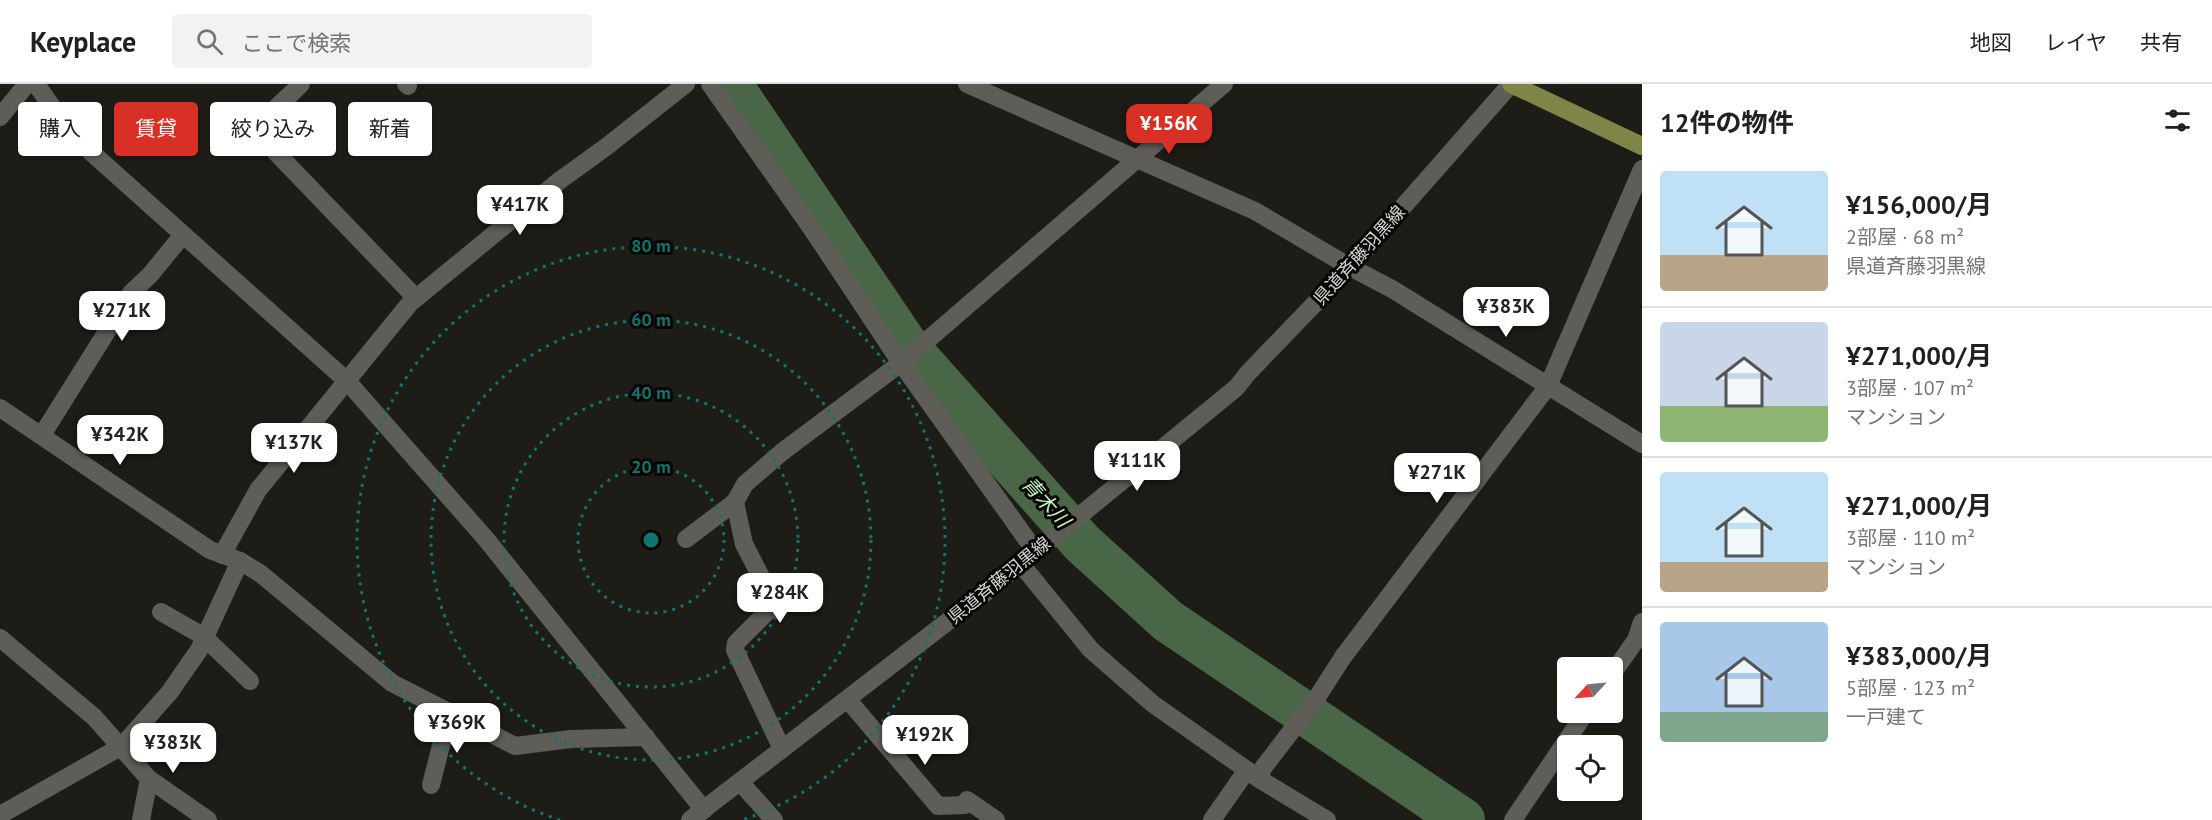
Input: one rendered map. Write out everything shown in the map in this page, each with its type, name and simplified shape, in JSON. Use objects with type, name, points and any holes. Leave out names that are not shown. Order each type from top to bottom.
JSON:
[{"type":"main road","points":[[1511,84],[1642,146]]},
{"type":"street","points":[[0,117],[27,84]]},
{"type":"street","points":[[36,84],[57,114],[92,153],[346,381],[486,539],[646,737],[697,815]]},
{"type":"street","points":[[301,84],[265,119],[263,128],[266,141],[416,298]]},
{"type":"street","points":[[222,555],[258,490],[416,298],[559,181],[686,84]]},
{"type":"street","points":[[710,84],[1035,551]]},
{"type":"street","points":[[967,84],[1255,211],[1392,289],[1642,444]]},
{"type":"street","points":[[686,539],[735,502],[745,484],[782,452],[902,363],[1138,161],[1224,84]]},
{"type":"street","name":"県道斉藤羽黒線","points":[[697,815],[848,700],[1020,564],[1236,388],[1350,267],[1511,84]]},
{"type":"street","points":[[1212,820],[1253,774],[1263,768],[1316,699],[1343,657],[1548,386],[1642,169]]},
{"type":"street","points":[[42,435],[131,293],[150,275],[182,236]]},
{"type":"street","points":[[0,408],[222,555],[249,564],[392,683],[449,714],[515,746],[571,739],[646,737]]},
{"type":"street","points":[[735,502],[744,544],[775,604],[736,643],[735,650],[782,749]]},
{"type":"street","points":[[0,815],[122,746],[169,693],[199,650],[203,636],[240,561]]},
{"type":"street","points":[[1020,564],[1091,650],[1153,704],[1253,774],[1327,820]]},
{"type":"street","points":[[161,612],[203,636],[250,681]]},
{"type":"street","points":[[1623,658],[1636,640],[1642,622]]},
{"type":"street","points":[[0,638],[94,717],[149,779],[208,820]]},
{"type":"street","points":[[848,700],[938,806],[965,805],[967,800],[996,820]]},
{"type":"street","points":[[431,785],[449,714]]},
{"type":"street","points":[[1513,820],[1579,723]]},
{"type":"street","points":[[141,820],[149,779]]},
{"type":"street","points":[[740,782],[774,820]]},
{"type":"waterway","name":"青木川","points":[[730,84],[907,346],[1082,543],[1168,621],[1463,820]]}]
